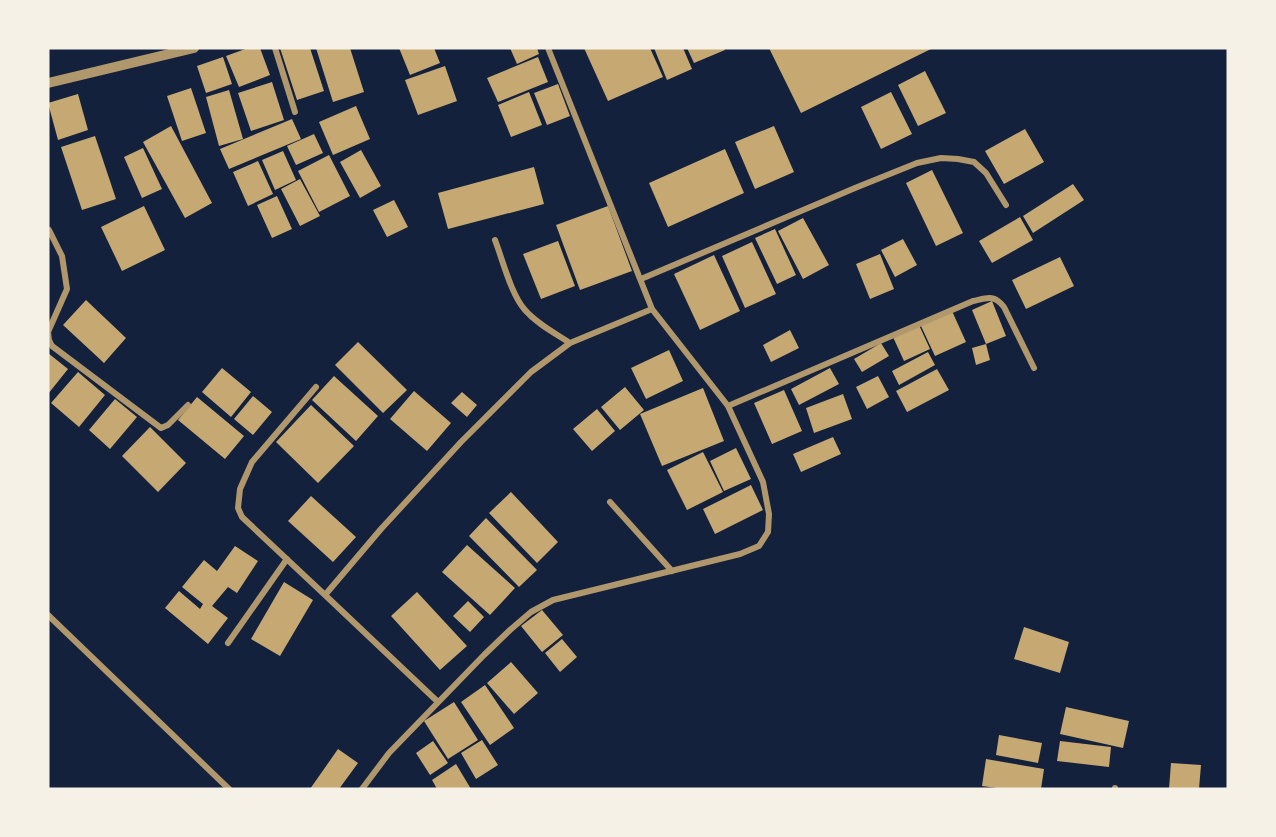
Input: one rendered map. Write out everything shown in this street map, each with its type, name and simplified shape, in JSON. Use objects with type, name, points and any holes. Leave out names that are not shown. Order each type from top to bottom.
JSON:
[{"type":"street","points":[[275,48],[295,111]]},
{"type":"street","points":[[362,789],[389,753],[483,655],[531,612],[553,600],[740,554],[759,546],[768,532],[770,514],[763,482],[728,406],[651,309],[548,48]]},
{"type":"street","points":[[48,82],[186,49]]},
{"type":"street","points":[[641,279],[907,167],[941,158],[974,162],[986,173],[1006,205]]},
{"type":"street","points":[[48,229],[62,256],[67,290],[48,332],[48,340],[52,346],[161,429],[188,405]]},
{"type":"street","points":[[495,240],[515,296],[525,310],[545,327],[570,343]]},
{"type":"street","points":[[728,406],[973,301],[988,297],[999,300],[1004,307],[1034,368]]},
{"type":"street","points":[[324,595],[461,442],[531,372],[570,343],[651,309]]},
{"type":"street","points":[[316,387],[252,462],[240,489],[238,508],[242,517],[438,702]]},
{"type":"street","points":[[610,502],[672,571]]},
{"type":"street","points":[[228,643],[287,559]]},
{"type":"street","points":[[48,615],[229,789]]},
{"type":"building","points":[[248,48],[260,48],[270,75],[239,87],[226,56]]},
{"type":"building","points":[[280,48],[310,48],[324,91],[297,100]]},
{"type":"building","points":[[316,48],[350,48],[364,92],[333,102]]},
{"type":"building","points":[[399,48],[434,48],[440,63],[410,75]]},
{"type":"building","points":[[510,48],[537,48],[539,54],[517,64]]},
{"type":"building","points":[[584,48],[650,48],[663,77],[608,101]]},
{"type":"building","points":[[654,48],[683,48],[692,69],[667,80]]},
{"type":"building","points":[[687,48],[724,48],[725,50],[694,63]]},
{"type":"building","points":[[769,48],[933,48],[801,113]]},
{"type":"building","points":[[223,57],[232,84],[206,93],[197,66]]},
{"type":"building","points":[[538,57],[548,82],[498,102],[487,78]]},
{"type":"building","points":[[445,66],[457,101],[418,115],[405,80]]},
{"type":"building","points":[[925,71],[946,113],[918,126],[898,85]]},
{"type":"building","points":[[272,82],[284,120],[251,131],[238,93]]},
{"type":"building","points":[[558,84],[570,116],[547,125],[534,93]]},
{"type":"building","points":[[191,88],[206,133],[182,141],[167,96]]},
{"type":"building","points":[[229,90],[243,139],[219,146],[206,97]]},
{"type":"building","points":[[529,92],[542,125],[511,137],[498,105]]},
{"type":"building","points":[[891,92],[912,134],[881,149],[861,107]]},
{"type":"building","points":[[78,94],[88,130],[58,140],[48,103]]},
{"type":"building","points":[[356,106],[370,139],[333,155],[319,122]]},
{"type":"building","points":[[292,119],[301,139],[229,169],[220,149]]},
{"type":"building","points":[[171,126],[212,203],[185,218],[143,142]]},
{"type":"building","points":[[774,126],[794,172],[755,189],[735,142]]},
{"type":"building","points":[[1025,129],[1044,162],[1004,184],[985,151]]},
{"type":"building","points":[[314,134],[323,153],[296,165],[287,146]]},
{"type":"building","points":[[95,136],[116,199],[82,210],[61,147]]},
{"type":"building","points":[[143,148],[162,189],[142,198],[124,157]]},
{"type":"building","points":[[725,149],[744,193],[668,227],[649,183]]},
{"type":"building","points":[[361,150],[381,186],[360,198],[340,162]]},
{"type":"building","points":[[283,151],[296,180],[275,190],[262,160]]},
{"type":"building","points":[[329,155],[350,196],[319,212],[298,171]]},
{"type":"building","points":[[258,161],[273,194],[248,206],[233,172]]},
{"type":"building","points":[[534,167],[544,204],[448,229],[438,193]]},
{"type":"building","points":[[932,170],[963,233],[936,246],[906,183]]},
{"type":"building","points":[[300,179],[320,216],[300,226],[281,189]]},
{"type":"building","points":[[1073,184],[1084,200],[1033,233],[1023,216]]},
{"type":"building","points":[[277,196],[292,229],[272,238],[257,205]]},
{"type":"building","points":[[394,200],[408,227],[387,237],[373,210]]},
{"type":"building","points":[[144,206],[165,250],[122,271],[101,227]]},
{"type":"building","points":[[608,206],[632,271],[580,290],[556,225]]},
{"type":"building","points":[[1020,217],[1033,240],[992,263],[979,241]]},
{"type":"building","points":[[803,218],[829,265],[803,279],[778,231]]},
{"type":"building","points":[[775,229],[796,275],[777,284],[755,238]]},
{"type":"building","points":[[903,239],[917,265],[895,277],[881,250]]},
{"type":"building","points":[[558,241],[575,286],[541,299],[523,254]]},
{"type":"building","points":[[752,242],[776,294],[745,308],[722,256]]},
{"type":"building","points":[[880,254],[894,289],[870,299],[856,264]]},
{"type":"building","points":[[714,255],[740,311],[700,330],[674,274]]},
{"type":"building","points":[[1060,257],[1074,286],[1026,309],[1012,280]]},
{"type":"building","points":[[86,300],[126,338],[104,363],[63,325]]},
{"type":"building","points":[[992,301],[1006,336],[986,344],[972,310]]},
{"type":"building","points":[[952,311],[966,342],[935,356],[921,326]]},
{"type":"building","points":[[919,325],[930,349],[904,361],[893,337]]},
{"type":"building","points":[[790,330],[799,348],[771,362],[763,345]]},
{"type":"building","points":[[358,342],[407,390],[383,413],[335,365]]},
{"type":"building","points":[[881,343],[889,356],[862,372],[854,359]]},
{"type":"building","points":[[986,344],[990,360],[976,365],[972,348]]},
{"type":"building","points":[[669,350],[683,381],[646,399],[631,368]]},
{"type":"building","points":[[928,352],[935,365],[899,385],[892,371]]},
{"type":"building","points":[[48,353],[68,369],[48,394]]},
{"type":"building","points":[[222,368],[251,392],[231,417],[202,392]]},
{"type":"building","points":[[830,368],[839,384],[799,405],[791,389]]},
{"type":"building","points":[[937,369],[949,390],[907,412],[896,391]]},
{"type":"building","points":[[78,372],[105,395],[79,427],[51,403]]},
{"type":"building","points":[[334,376],[378,416],[356,441],[312,400]]},
{"type":"building","points":[[878,376],[889,397],[867,409],[856,387]]},
{"type":"building","points":[[625,387],[644,410],[620,430],[601,407]]},
{"type":"building","points":[[703,388],[724,441],[662,466],[640,414]]},
{"type":"building","points":[[784,390],[802,431],[772,444],[754,403]]},
{"type":"building","points":[[414,391],[451,423],[427,451],[390,419]]},
{"type":"building","points":[[462,392],[477,405],[467,417],[451,403]]},
{"type":"building","points":[[843,394],[852,419],[814,433],[806,408]]},
{"type":"building","points":[[253,396],[272,412],[253,435],[234,419]]},
{"type":"building","points":[[197,397],[244,436],[225,459],[178,420]]},
{"type":"building","points":[[115,399],[137,417],[110,449],[89,430]]},
{"type":"building","points":[[311,405],[354,446],[318,483],[276,442]]},
{"type":"building","points":[[597,409],[615,431],[592,451],[573,429]]},
{"type":"building","points":[[150,427],[186,463],[158,492],[122,456]]},
{"type":"building","points":[[833,437],[841,454],[801,472],[793,454]]},
{"type":"building","points":[[736,448],[751,479],[724,491],[710,461]]},
{"type":"building","points":[[703,452],[723,492],[687,510],[667,470]]},
{"type":"building","points":[[751,485],[763,510],[715,534],[703,509]]},
{"type":"building","points":[[511,492],[558,542],[537,563],[489,513]]},
{"type":"building","points":[[311,496],[356,537],[333,562],[288,521]]},
{"type":"building","points":[[486,518],[537,570],[519,587],[469,536]]},
{"type":"building","points":[[467,545],[515,588],[490,615],[442,572]]},
{"type":"building","points":[[235,546],[258,561],[237,593],[228,587],[212,606],[228,618],[208,644],[165,608],[179,591],[200,609],[203,604],[182,587],[204,560],[217,571]]},
{"type":"building","points":[[284,582],[313,600],[280,656],[251,639]]},
{"type":"building","points":[[417,592],[467,646],[440,670],[391,616]]},
{"type":"building","points":[[468,601],[484,617],[470,632],[453,616]]},
{"type":"building","points":[[542,610],[563,635],[542,652],[521,626]]},
{"type":"building","points":[[1024,627],[1069,642],[1060,673],[1014,659]]},
{"type":"building","points":[[562,639],[577,657],[560,672],[545,653]]},
{"type":"building","points":[[511,662],[538,693],[514,714],[487,683]]},
{"type":"building","points":[[485,685],[514,728],[490,745],[461,702]]},
{"type":"building","points":[[454,702],[478,740],[448,759],[424,721]]},
{"type":"building","points":[[1066,707],[1129,721],[1123,748],[1060,734]]},
{"type":"building","points":[[999,735],[1042,743],[1038,763],[996,755]]},
{"type":"building","points":[[482,740],[498,765],[476,779],[461,753]]},
{"type":"building","points":[[433,741],[448,763],[430,775],[416,753]]},
{"type":"building","points":[[1060,741],[1111,747],[1109,767],[1057,761]]},
{"type":"building","points":[[338,749],[358,763],[339,789],[310,789]]},
{"type":"building","points":[[986,759],[1044,769],[1041,789],[1004,789],[982,786]]},
{"type":"building","points":[[1171,763],[1201,765],[1199,789],[1169,789]]},
{"type":"building","points":[[456,764],[471,789],[437,789],[432,780]]}]
